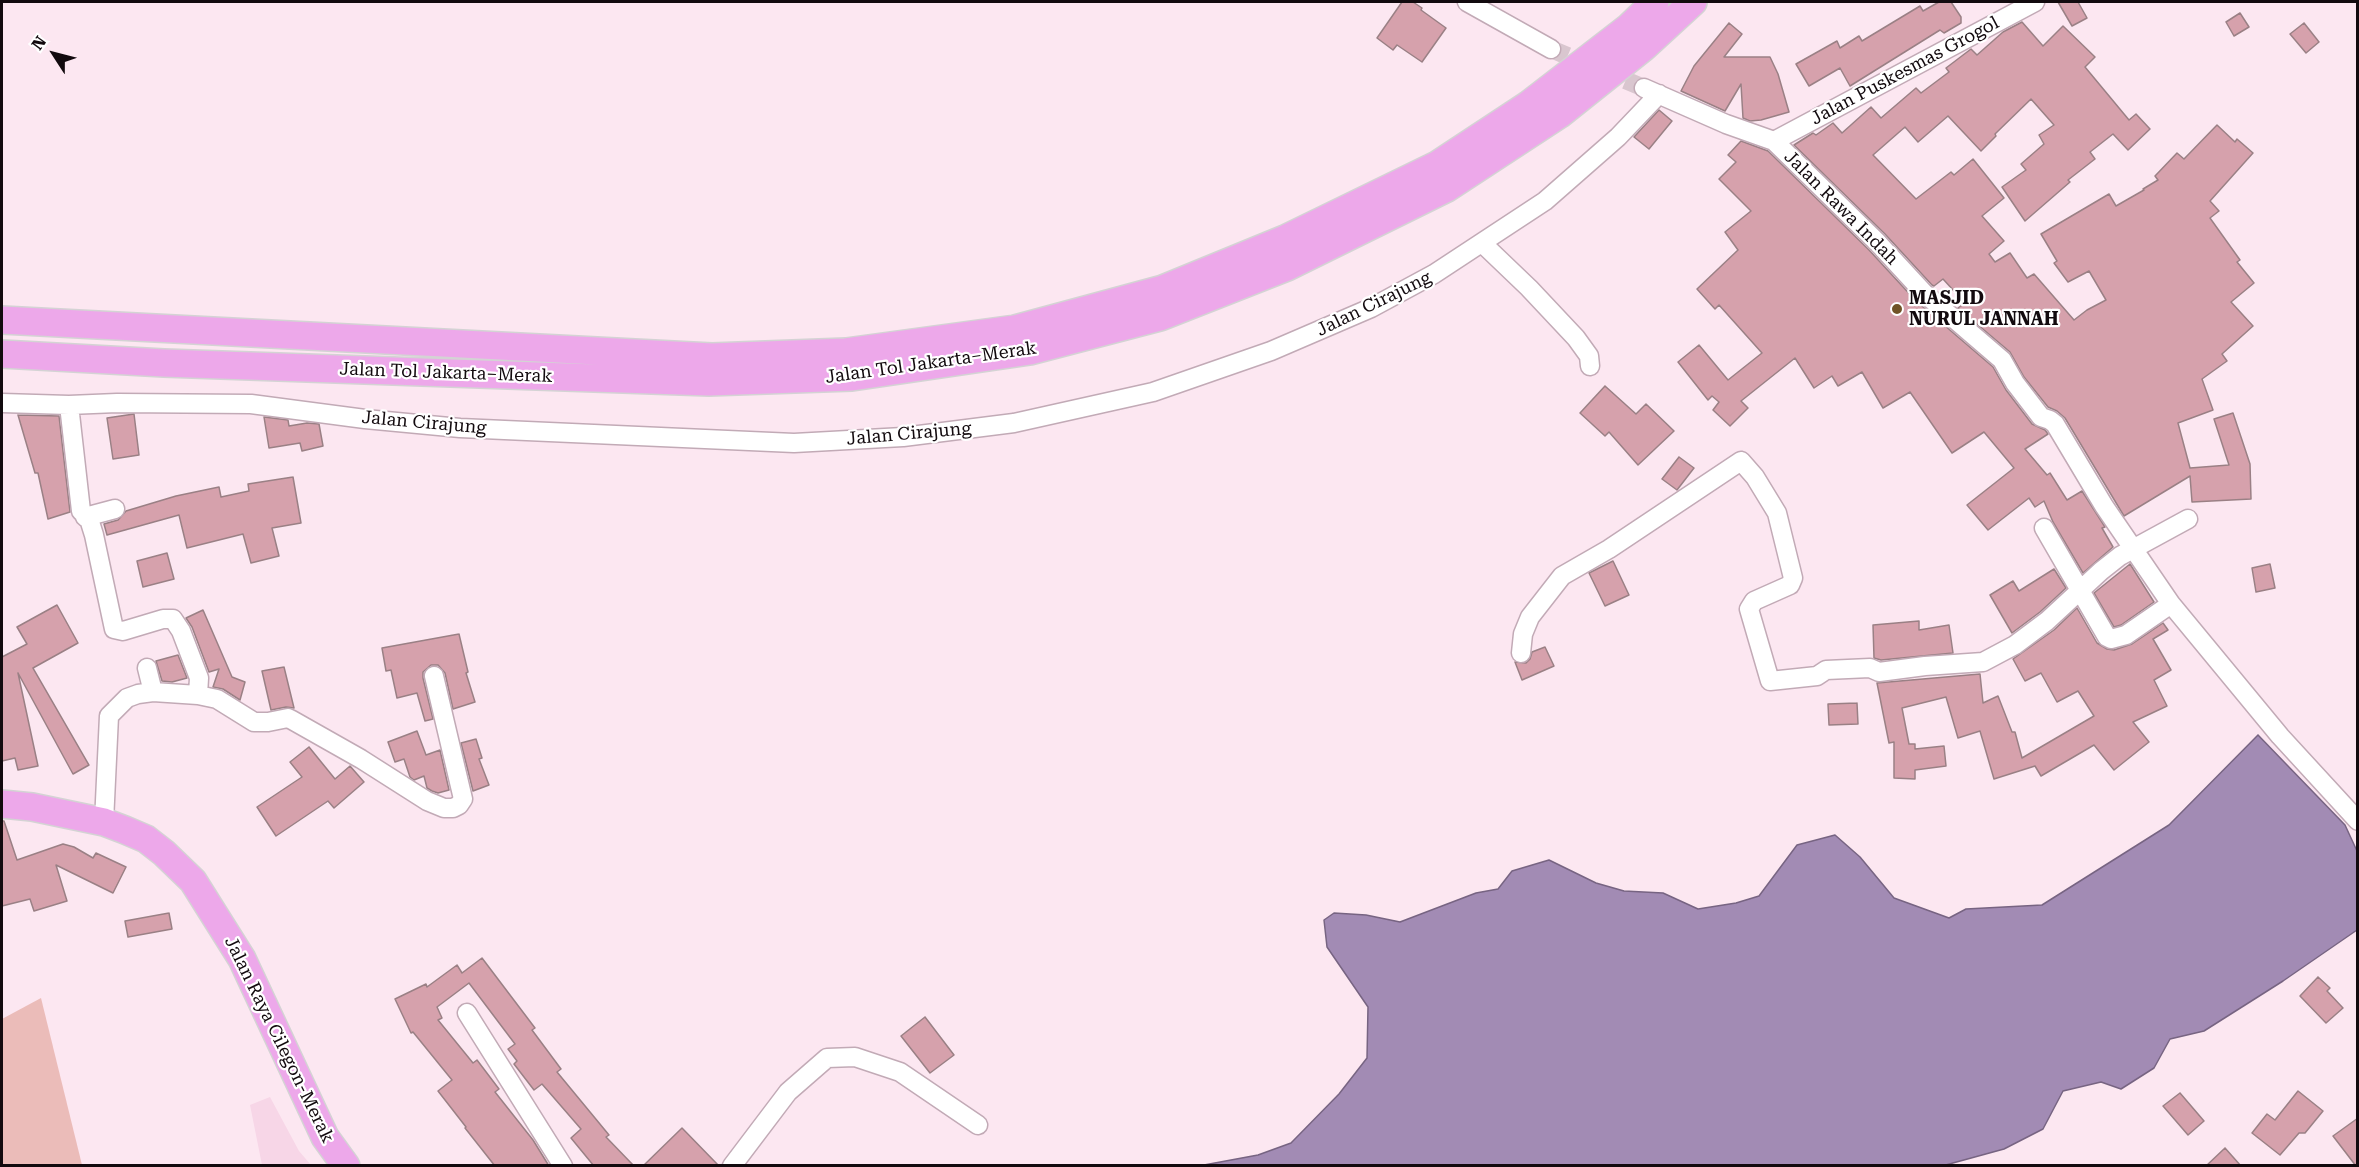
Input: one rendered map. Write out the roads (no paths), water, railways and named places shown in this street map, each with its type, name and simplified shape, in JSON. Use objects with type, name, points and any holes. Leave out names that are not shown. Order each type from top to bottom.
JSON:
[{"type":"highway","name":"Jalan Tol Jakarta–Merak","points":[[2,320],[712,357],[846,352],[1015,329],[1163,288],[1285,239],[1437,165],[1528,105],[1629,27],[1655,2]]},
{"type":"highway","name":"Jalan Tol Jakarta–Merak","points":[[2,354],[164,363],[709,382],[852,377],[1030,351],[1160,317],[1287,267],[1447,188],[1560,114],[1644,46],[1693,2]]},
{"type":"highway","name":"Jalan Raya Cilegon-Merak","points":[[2,804],[32,807],[104,822],[147,839],[164,852],[193,881],[242,959],[320,1129],[346,1166]]},
{"type":"street","points":[[1467,2],[1551,49]]},
{"type":"street","name":"Jalan Puskesmas Grogol","points":[[1774,141],[2035,2]]},
{"type":"street","name":"Jalan Cirajung","points":[[2,403],[251,404],[460,428],[717,441],[794,443],[941,434],[1014,423],[1153,392],[1271,351],[1371,308],[1434,274],[1545,201],[1588,165],[1652,91],[1726,124],[1774,141]]},
{"type":"street","name":"Jalan Rawa Indah","points":[[1774,141],[1877,242],[1924,293],[2002,360],[2015,383],[2041,417],[2055,424],[2104,506],[2170,604],[2280,736],[2358,821]]},
{"type":"street","points":[[1482,243],[1576,338],[1589,356],[1590,366]]},
{"type":"street","points":[[69,405],[81,511],[89,519],[94,535],[114,629],[123,632],[163,619],[173,619],[181,631],[199,678],[198,695]]},
{"type":"street","points":[[1521,653],[1523,634],[1530,617],[1562,576],[1609,549],[1741,461],[1755,477],[1777,513],[1793,578],[1790,585],[1754,601],[1749,609],[1770,681],[1817,675],[1826,670],[1870,669],[1879,672],[1983,662],[2016,645],[2047,621],[2100,571],[2134,548],[2188,519]]},
{"type":"street","points":[[85,517],[115,509]]},
{"type":"street","points":[[2044,528],[2107,637],[2111,639],[2126,635],[2170,604]]},
{"type":"street","points":[[147,668],[153,692]]},
{"type":"street","points":[[104,822],[109,716],[128,698],[153,692],[198,695],[217,699],[254,722],[288,718],[361,759],[427,801],[444,808],[453,808],[463,799],[434,676]]},
{"type":"street","points":[[466,1013],[563,1166]]},
{"type":"street","points":[[732,1166],[788,1092],[827,1058],[855,1057],[900,1072],[978,1125]]},
{"type":"tunnel","points":[[1551,49],[1644,88]]},
{"type":"place","name":"MASJID NURUL JANNAH","points":[[1897,309]]}]
